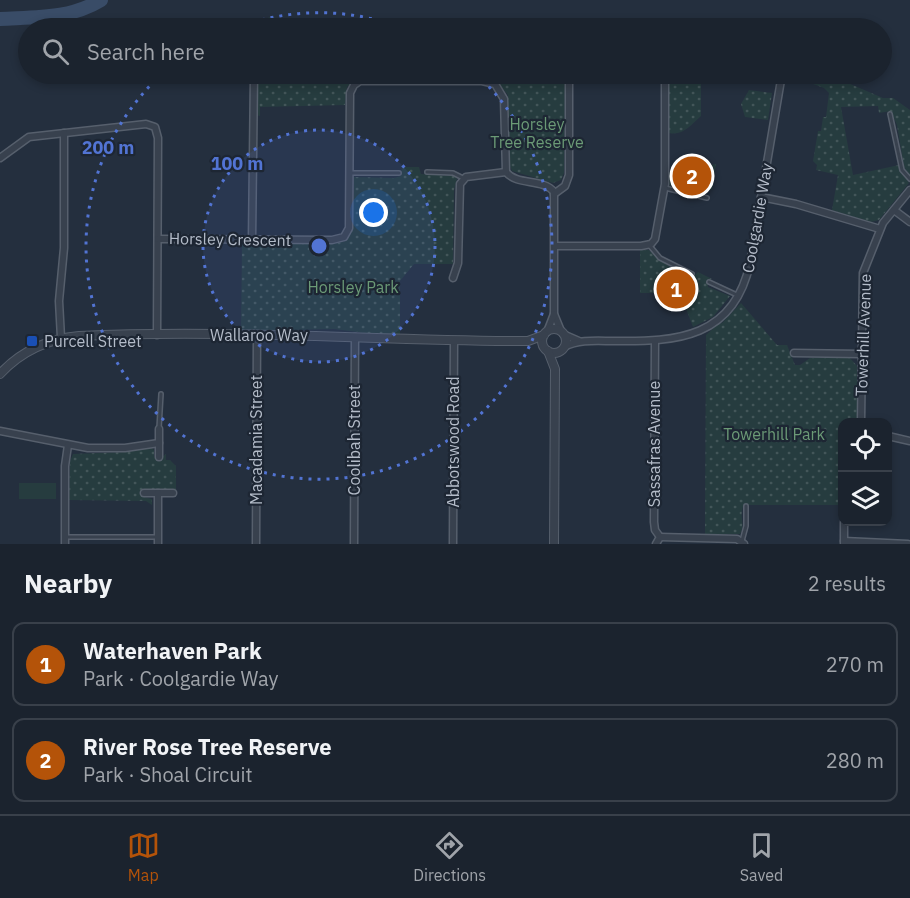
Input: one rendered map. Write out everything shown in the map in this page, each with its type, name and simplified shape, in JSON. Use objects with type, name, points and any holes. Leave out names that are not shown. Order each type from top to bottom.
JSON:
[{"type":"street","points":[[252,240],[254,84]]},
{"type":"street","name":"Horsley Crescent","points":[[158,239],[336,240],[344,237],[349,228],[350,93],[356,84]]},
{"type":"street","name":"Horsley Crescent","points":[[495,84],[504,99],[506,172]]},
{"type":"street","points":[[453,278],[458,263],[459,189],[464,179],[506,172],[511,177],[553,191],[565,186],[569,171],[569,84]]},
{"type":"street","points":[[555,246],[649,244],[656,236],[664,188],[665,84]]},
{"type":"street","name":"Coolgardie Way","points":[[562,333],[580,341],[655,342],[677,339],[698,332],[720,317],[738,296],[748,270],[780,84]]},
{"type":"street","points":[[0,158],[27,137],[146,124],[155,126],[158,133],[158,335]]},
{"type":"street","points":[[61,338],[59,302],[64,248],[64,133]]},
{"type":"street","name":"Towerhill Avenue","points":[[861,418],[863,273],[880,229],[910,190]]},
{"type":"street","points":[[553,191],[554,314],[545,334],[546,350],[555,369]]},
{"type":"street","points":[[761,197],[796,204],[880,229]]},
{"type":"street","points":[[894,210],[910,222]]},
{"type":"street","points":[[554,314],[566,341],[555,369],[554,544]]},
{"type":"street","points":[[545,334],[554,330],[562,333]]},
{"type":"street","name":"Wallaroo Way","points":[[0,374],[27,352],[61,338],[257,335],[528,341],[545,334]]},
{"type":"street","name":"Macadamia Street","points":[[256,544],[257,335]]},
{"type":"street","name":"Coolibah Street","points":[[354,544],[355,337]]},
{"type":"street","name":"Abbotswood Road","points":[[453,544],[454,341]]},
{"type":"street","name":"Wallaroo Way","points":[[528,341],[546,350]]},
{"type":"street","name":"Coolgardie Way","points":[[563,349],[580,341]]},
{"type":"street","name":"Sassafras Avenue","points":[[655,342],[654,522],[655,530],[660,537]]},
{"type":"street","points":[[546,350],[563,349]]},
{"type":"street","points":[[798,362],[796,354],[861,354]]},
{"type":"street","points":[[159,429],[159,457]]},
{"type":"street","points":[[0,431],[68,445],[120,448],[159,443]]},
{"type":"street","points":[[892,437],[910,441]]},
{"type":"street","points":[[65,541],[68,445]]},
{"type":"street","points":[[144,493],[172,493]]},
{"type":"street","points":[[158,493],[158,541]]},
{"type":"street","points":[[844,526],[844,543],[908,544]]},
{"type":"street","points":[[656,544],[660,537],[743,542]]},
{"type":"lane","points":[[890,114],[902,170],[910,179]]},
{"type":"lane","points":[[427,172],[453,173],[464,179]]},
{"type":"lane","points":[[350,173],[399,173]]},
{"type":"lane","points":[[664,188],[707,198]]},
{"type":"lane","points":[[649,244],[660,258],[692,274]]},
{"type":"lane","points":[[709,282],[738,296]]},
{"type":"lane","points":[[159,429],[161,394]]},
{"type":"lane","points":[[743,542],[746,506]]},
{"type":"lane","points":[[65,541],[158,541]]},
{"type":"green space","name":"Horsley Tree Reserve","points":[[351,84],[347,87],[345,105],[260,107],[260,116],[256,115],[256,85]]},
{"type":"green space","name":"Horsley Tree Reserve","points":[[499,84],[565,84],[564,173],[561,180],[553,183],[512,171],[509,163],[508,95]]},
{"type":"green space","points":[[669,84],[701,84],[701,116],[686,129],[674,134],[669,133]]},
{"type":"green space","points":[[813,84],[850,84],[883,98],[893,98],[910,110],[910,176],[904,167],[897,125],[891,111],[879,113],[878,106],[841,107],[853,175],[899,165],[909,183],[879,220],[871,222],[832,210],[838,175],[816,170],[817,165],[813,161],[818,131],[821,131],[823,117],[826,117],[829,93],[824,88]]},
{"type":"green space","points":[[749,90],[772,93],[768,120],[745,117],[741,104]]},
{"type":"green space","points":[[716,164],[712,190],[708,189],[704,195],[669,185],[669,172]]},
{"type":"green space","name":"Horsley Park","points":[[402,167],[419,167],[421,174],[455,176],[457,179],[454,190],[453,264],[414,264],[400,281],[400,334],[373,334],[334,329],[241,331],[242,243],[332,244],[346,241],[353,229],[354,177],[394,178],[401,176]]},
{"type":"green space","points":[[640,250],[649,250],[691,279],[698,272],[712,279],[708,280],[708,287],[730,296],[713,317],[693,327],[680,293],[640,293]]},
{"type":"green space","name":"Towerhill Park","points":[[741,303],[777,345],[787,345],[795,365],[800,365],[810,358],[850,358],[857,366],[857,418],[838,418],[838,505],[744,505],[740,534],[705,534],[706,335],[722,323]]},
{"type":"green space","points":[[150,447],[154,450],[154,457],[162,457],[166,454],[166,460],[170,460],[176,466],[176,491],[173,489],[144,489],[144,497],[152,499],[152,505],[146,501],[69,500],[70,461],[73,454],[124,452]]},
{"type":"green space","points":[[19,483],[56,483],[56,499],[19,499]]},
{"type":"waterway","points":[[20,18],[65,14],[101,0]]},
{"type":"waterway","points":[[0,19],[18,18]]},
{"type":"place","name":"River Rose Tree Reserve","points":[[692,176]]},
{"type":"place","name":"Waterhaven Park","points":[[676,289]]},
{"type":"place","name":"Purcell Street","points":[[32,341]]}]
